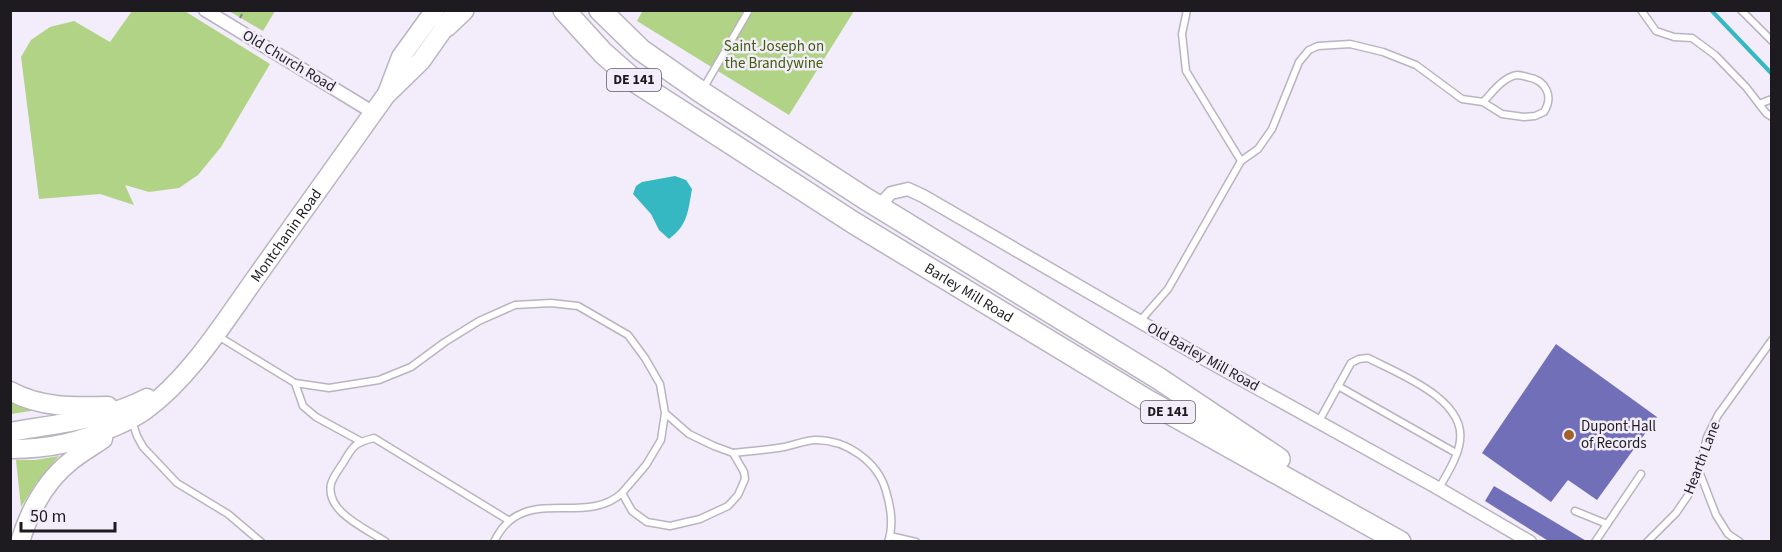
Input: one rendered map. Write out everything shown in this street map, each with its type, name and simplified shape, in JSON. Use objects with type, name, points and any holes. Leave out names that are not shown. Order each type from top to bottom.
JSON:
[{"type":"highway","points":[[439,16],[463,10]]},
{"type":"highway","name":"Barley Mill Road","points":[[564,10],[588,38],[636,82],[854,223],[1148,401],[1401,542]]},
{"type":"highway","name":"Barley Mill Road","points":[[600,10],[641,50],[701,92],[879,206],[1158,378],[1401,542]]},
{"type":"highway","points":[[716,134],[757,150],[850,209],[863,211],[879,206]]},
{"type":"main road","name":"Montchanin Road","points":[[10,432],[144,411],[183,375],[215,334],[386,95],[421,61],[439,16]]},
{"type":"main road","points":[[10,392],[47,404],[65,407],[133,412]]},
{"type":"main road","name":"Montchanin Road","points":[[10,449],[62,445],[90,438],[133,412]]},
{"type":"main road","points":[[20,542],[30,513],[51,480],[73,459],[133,412]]},
{"type":"street","name":"Old Church Road","points":[[205,10],[374,113]]},
{"type":"street","name":"Old Barley Mill Road","points":[[879,206],[891,193],[908,189],[1318,422],[1439,488],[1530,542]]},
{"type":"lane","points":[[701,92],[749,10]]},
{"type":"lane","points":[[1187,10],[1182,34],[1186,71],[1241,161]]},
{"type":"lane","points":[[1641,10],[1656,31],[1674,37],[1692,38],[1715,55],[1772,117]]},
{"type":"lane","points":[[1741,10],[1772,40]]},
{"type":"lane","points":[[1139,321],[1168,289],[1241,161],[1258,149],[1272,129],[1299,62],[1309,50],[1318,46],[1350,44],[1383,52],[1416,65],[1462,99],[1483,102],[1502,114],[1524,117],[1544,112],[1549,99],[1546,88],[1533,78],[1517,75],[1503,81],[1483,102]]},
{"type":"lane","points":[[1759,104],[1772,99]]},
{"type":"lane","points":[[215,334],[295,383],[329,388],[379,380],[411,367],[478,321],[515,305],[551,303],[578,306],[628,335],[660,384],[665,413],[661,440],[646,465],[614,501],[581,508],[542,508],[508,520],[494,542]]},
{"type":"lane","name":"Hearth Lane","points":[[1647,542],[1676,513],[1689,495],[1707,437],[1718,415],[1772,340]]},
{"type":"lane","points":[[1318,422],[1351,363],[1359,358],[1368,358],[1432,392],[1454,412],[1461,433],[1460,444],[1439,488]]},
{"type":"lane","points":[[295,383],[303,406],[316,417],[360,441]]},
{"type":"lane","points":[[1338,386],[1456,453]]},
{"type":"lane","points":[[133,412],[137,436],[143,447],[177,483],[228,514],[261,542]]},
{"type":"lane","points":[[665,413],[689,434],[733,453],[816,440],[844,445],[868,460],[884,482],[892,510],[889,539],[916,542]]},
{"type":"lane","points":[[386,542],[340,512],[334,504],[331,492],[331,482],[352,447],[360,441],[374,438],[508,520]]},
{"type":"lane","points":[[622,493],[632,511],[647,522],[670,526],[700,519],[728,506],[738,495],[745,478],[733,453]]},
{"type":"lane","points":[[1698,471],[1716,515],[1728,534],[1740,542]]},
{"type":"lane","points":[[1594,542],[1641,474]]},
{"type":"lane","points":[[1575,511],[1607,524]]},
{"type":"green space","points":[[183,10],[270,64],[221,147],[198,175],[179,188],[149,192],[125,185],[134,205],[100,194],[39,199],[21,57],[31,40],[50,27],[74,21],[110,42],[132,11]]},
{"type":"green space","name":"Saint Joseph on the Brandywine","points":[[643,10],[854,11],[789,115],[637,21]]},
{"type":"green space","points":[[229,11],[275,11],[263,31]]},
{"type":"green space","points":[[11,398],[44,409],[11,414]]},
{"type":"green space","points":[[59,456],[36,483],[21,507],[16,460]]},
{"type":"water","points":[[675,176],[686,180],[692,189],[684,223],[669,239],[659,230],[651,214],[633,194],[636,186],[642,182]]},
{"type":"building","name":"Dupont Hall of Records","points":[[1556,344],[1657,417],[1597,500],[1568,480],[1551,502],[1482,453]]},
{"type":"building","points":[[1494,486],[1588,542],[1550,542],[1485,501]]},
{"type":"waterway","points":[[1711,10],[1772,74]]},
{"type":"place","name":"Dupont Hall of Records","points":[[1569,435]]}]
